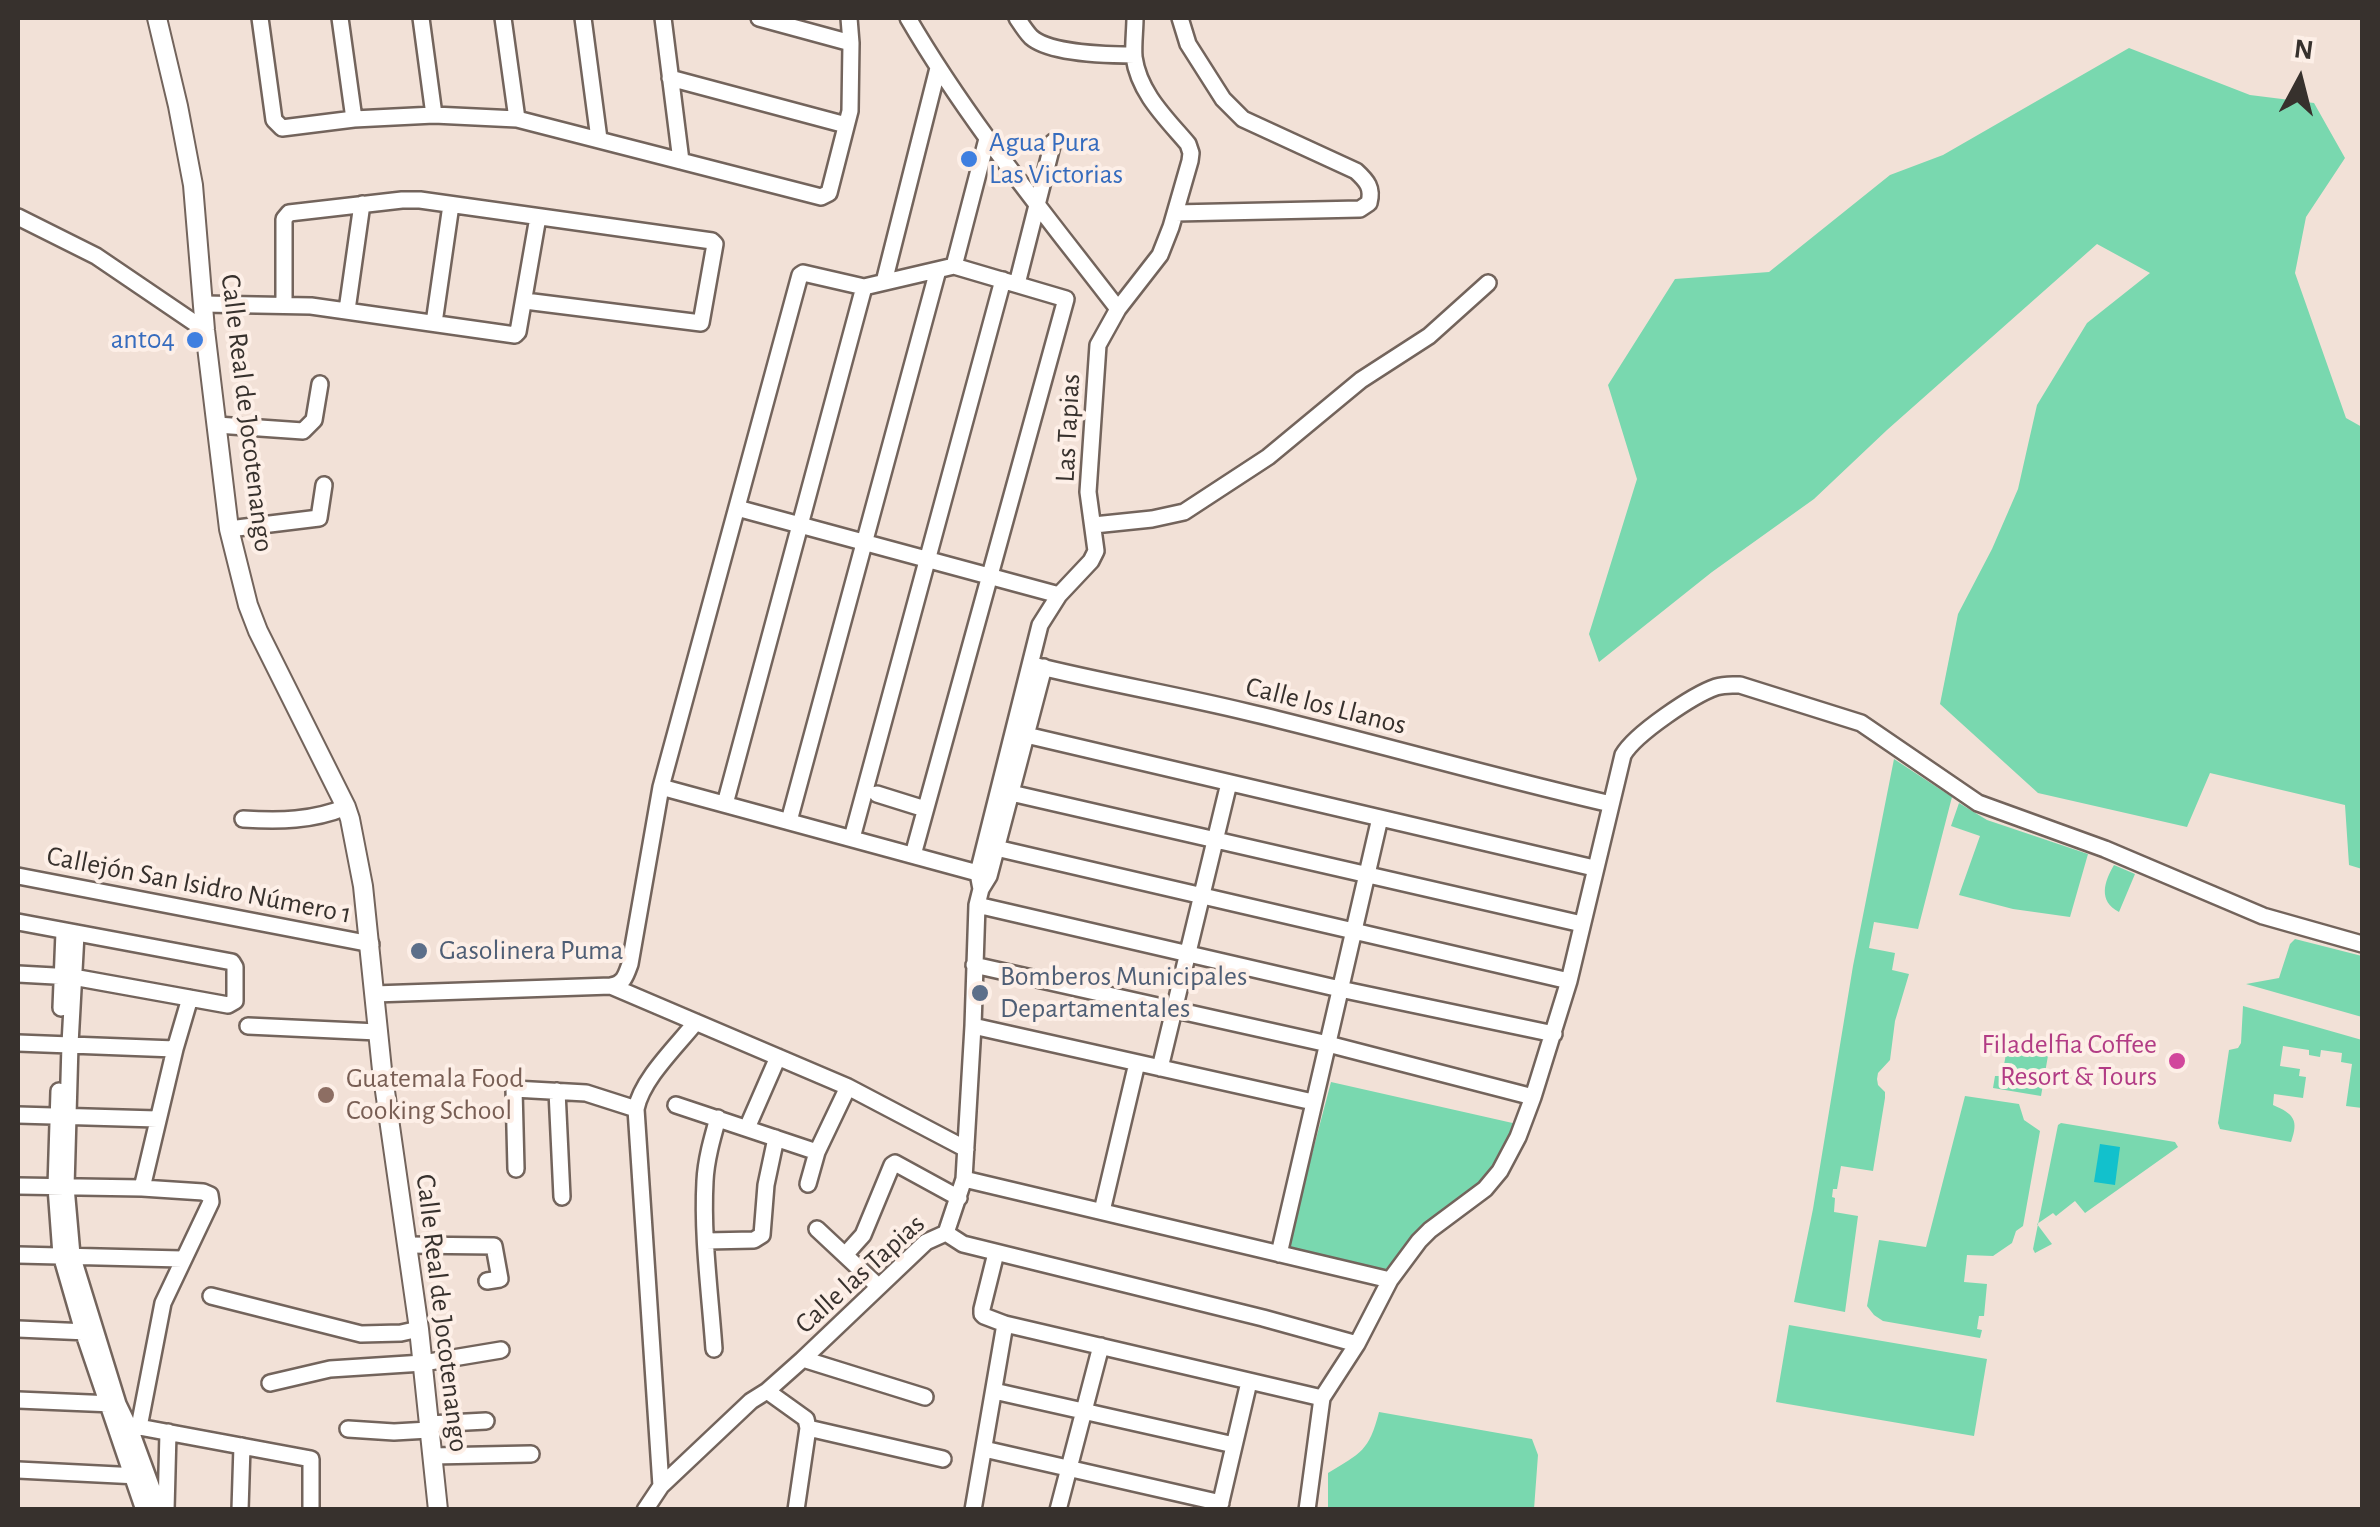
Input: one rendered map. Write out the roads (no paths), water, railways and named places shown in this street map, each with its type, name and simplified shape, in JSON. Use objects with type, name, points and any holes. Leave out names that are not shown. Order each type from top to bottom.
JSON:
[{"type":"main road","name":"Calle Real de Jocotenango","points":[[159,18],[193,185],[205,330],[229,529],[258,631],[346,806],[363,886],[438,1510]]},
{"type":"street","points":[[260,18],[274,120],[282,128],[434,114],[517,119],[820,197],[829,192],[850,111],[849,18]]},
{"type":"street","points":[[340,18],[354,119]]},
{"type":"street","points":[[420,18],[434,114]]},
{"type":"street","points":[[503,18],[517,119]]},
{"type":"street","points":[[583,18],[599,139]]},
{"type":"street","points":[[663,18],[682,161]]},
{"type":"street","points":[[759,18],[851,43]]},
{"type":"street","points":[[908,18],[987,139],[1118,309]]},
{"type":"street","points":[[1017,18],[1031,37],[1042,44],[1097,56],[1134,56],[1135,18]]},
{"type":"street","points":[[1174,213],[1360,209],[1369,203],[1371,194],[1367,181],[1356,171],[1243,119],[1223,99],[1188,44],[1180,18]]},
{"type":"street","name":"Las Tapias","points":[[981,886],[996,848],[1026,735],[1040,625],[1096,551],[1088,478],[1098,345],[1118,309],[1160,255],[1191,153],[1150,98],[1134,56]]},
{"type":"street","points":[[884,282],[938,68]]},
{"type":"street","points":[[670,78],[846,125]]},
{"type":"street","points":[[788,821],[864,541],[987,139]]},
{"type":"street","points":[[852,838],[927,558],[1053,142]]},
{"type":"street","points":[[284,304],[289,213],[402,200],[451,204],[712,241],[715,248],[702,321],[698,324],[525,301]]},
{"type":"street","points":[[346,310],[362,204]]},
{"type":"street","points":[[434,323],[451,204]]},
{"type":"street","points":[[18,217],[96,256],[205,330]]},
{"type":"street","points":[[204,304],[284,304],[346,310],[515,335],[525,301],[538,217]]},
{"type":"street","points":[[374,994],[611,986],[625,978],[662,787],[800,275],[807,272],[864,287],[946,268],[1010,282],[1064,297],[1066,301],[913,855]]},
{"type":"street","points":[[1094,525],[1184,512],[1268,457],[1361,380],[1429,336],[1488,283]]},
{"type":"street","points":[[726,804],[864,287]]},
{"type":"street","points":[[217,426],[304,431],[314,420],[320,384]]},
{"type":"street","points":[[229,529],[319,518],[324,485]]},
{"type":"street","points":[[736,508],[1059,595]]},
{"type":"street","name":"Las Tapias","points":[[981,886],[1036,666]]},
{"type":"street","name":"Calle los Llanos","points":[[1036,666],[1243,711],[1611,804]]},
{"type":"street","points":[[1307,1510],[1322,1398],[1357,1344],[1390,1280],[1430,1230],[1492,1182],[1518,1138],[1569,982],[1623,755],[1634,739],[1708,691],[1728,684],[1740,686],[1861,724],[1978,803],[2105,849],[2263,916],[2362,944]]},
{"type":"street","points":[[1026,735],[1594,868]]},
{"type":"street","points":[[1160,1068],[1229,783]]},
{"type":"street","points":[[662,787],[913,855],[981,886],[1188,954],[1554,1034]]},
{"type":"street","points":[[1011,793],[1582,924]]},
{"type":"street","points":[[877,794],[925,808]]},
{"type":"street","points":[[244,819],[318,817],[346,806]]},
{"type":"street","points":[[1278,1254],[1380,818]]},
{"type":"street","points":[[996,848],[1569,982]]},
{"type":"street","name":"Callejón San Isidro Número 1","points":[[18,876],[371,944]]},
{"type":"street","name":"Calle las Tapias","points":[[645,1510],[661,1486],[751,1401],[767,1391],[926,1242],[946,1233],[964,1179],[981,886]]},
{"type":"street","points":[[18,922],[234,964],[235,1002],[228,1006],[67,976],[18,974]]},
{"type":"street","points":[[70,933],[61,1187],[67,1255],[144,1510]]},
{"type":"street","points":[[974,965],[1176,1008],[1533,1096]]},
{"type":"street","points":[[611,986],[848,1087],[966,1149]]},
{"type":"street","points":[[142,1188],[190,998]]},
{"type":"street","points":[[661,1486],[636,1109],[646,1084],[696,1022]]},
{"type":"street","points":[[248,1026],[378,1032]]},
{"type":"street","points":[[973,1026],[1313,1102]]},
{"type":"street","points":[[18,1044],[175,1049]]},
{"type":"street","points":[[747,1128],[778,1057]]},
{"type":"street","points":[[1102,1212],[1138,1063]]},
{"type":"street","points":[[808,1184],[848,1087]]},
{"type":"street","points":[[516,1169],[514,1089],[586,1093],[636,1109]]},
{"type":"street","points":[[557,1091],[562,1197]]},
{"type":"street","points":[[676,1105],[818,1152]]},
{"type":"street","points":[[18,1115],[158,1118]]},
{"type":"street","points":[[714,1348],[705,1180],[718,1118]]},
{"type":"street","points":[[706,1241],[754,1240],[762,1236],[766,1185],[776,1138]]},
{"type":"street","points":[[845,1255],[863,1235],[895,1164],[959,1198]]},
{"type":"street","points":[[964,1179],[1390,1280]]},
{"type":"street","points":[[18,1186],[142,1188],[210,1195],[212,1202],[163,1303],[135,1429]]},
{"type":"street","points":[[818,1228],[878,1286]]},
{"type":"street","points":[[946,1233],[962,1244],[1357,1344]]},
{"type":"street","points":[[407,1245],[494,1246],[500,1278],[487,1281]]},
{"type":"street","points":[[996,1253],[982,1314],[1005,1324],[1322,1398]]},
{"type":"street","points":[[18,1255],[182,1259]]},
{"type":"street","points":[[211,1296],[361,1334],[401,1333],[419,1328]]},
{"type":"street","points":[[979,1508],[984,1449],[1005,1324]]},
{"type":"street","points":[[18,1329],[88,1332]]},
{"type":"street","points":[[1058,1510],[1101,1346]]},
{"type":"street","points":[[270,1383],[330,1369],[423,1363],[501,1350]]},
{"type":"street","points":[[803,1358],[925,1397]]},
{"type":"street","points":[[984,1449],[1220,1506],[1249,1382]]},
{"type":"street","points":[[767,1391],[802,1415],[808,1428],[796,1510]]},
{"type":"street","points":[[994,1391],[1234,1445]]},
{"type":"street","points":[[18,1400],[112,1404],[135,1429],[163,1510]]},
{"type":"street","points":[[348,1429],[394,1432],[486,1421]]},
{"type":"street","points":[[808,1428],[943,1458]]},
{"type":"street","points":[[135,1429],[312,1459],[311,1510]]},
{"type":"street","points":[[163,1510],[168,1432]]},
{"type":"street","points":[[240,1510],[242,1446]]},
{"type":"street","points":[[432,1456],[531,1454]]},
{"type":"street","points":[[18,1470],[149,1476]]},
{"type":"water","points":[[2100,1144],[2120,1147],[2115,1185],[2094,1182]]},
{"type":"place","name":"Agua Pura Las Victorias","points":[[969,159]]},
{"type":"place","name":"ant04","points":[[195,340]]},
{"type":"place","name":"Gasolinera Puma","points":[[419,951]]},
{"type":"place","name":"Bomberos Municipales Departamentales","points":[[980,993]]},
{"type":"place","name":"Filadelfia Coffee Resort & Tours","points":[[2177,1061]]},
{"type":"place","name":"Guatemala Food Cooking School","points":[[326,1095]]}]
